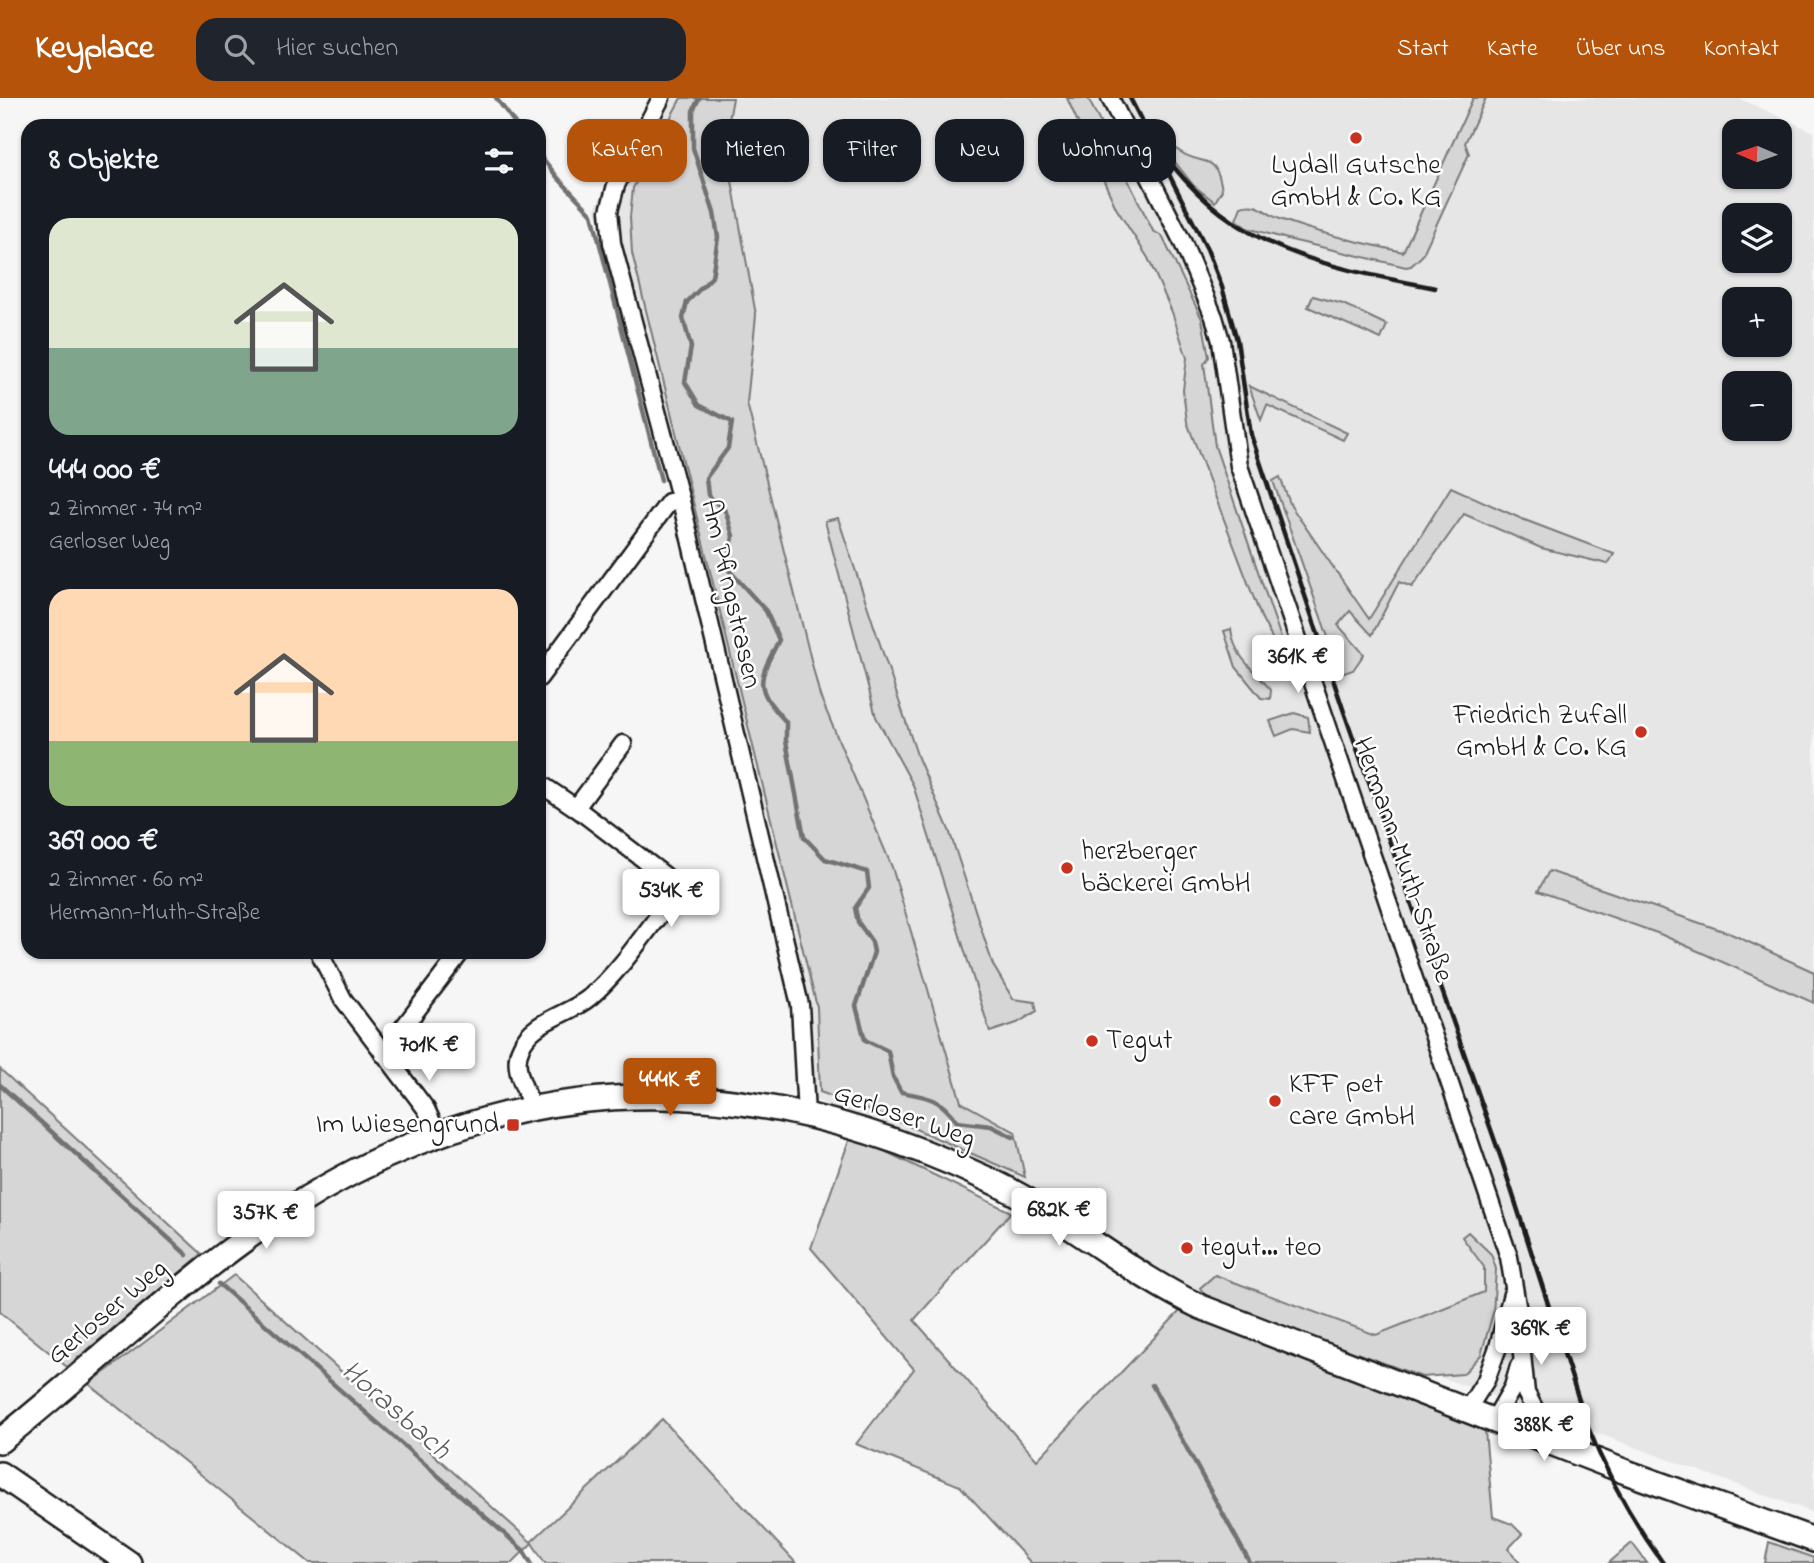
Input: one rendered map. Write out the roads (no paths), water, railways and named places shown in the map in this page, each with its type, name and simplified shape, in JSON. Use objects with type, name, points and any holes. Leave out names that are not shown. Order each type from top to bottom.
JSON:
[{"type":"street","name":"Am Pfingstrasen","points":[[661,98],[616,185],[609,211],[611,243],[681,501],[800,1005],[806,1115]]},
{"type":"street","name":"Hermann-Muth-Straße","points":[[1110,98],[1183,243],[1214,317],[1222,341],[1239,466],[1505,1247],[1526,1393],[1541,1421],[1567,1449]]},
{"type":"street","points":[[546,669],[669,502],[681,501]]},
{"type":"street","points":[[576,808],[623,744]]},
{"type":"street","points":[[533,1108],[517,1069],[517,1058],[525,1039],[536,1029],[588,999],[606,981],[661,912],[672,894],[671,883],[664,876],[546,788]]},
{"type":"street","points":[[323,959],[343,999],[426,1109],[438,1135]]},
{"type":"street","points":[[383,1054],[456,959]]},
{"type":"street","name":"Gerloser Weg","points":[[0,1441],[209,1266],[310,1196],[354,1173],[438,1135],[533,1108],[601,1098],[668,1096],[722,1100],[806,1115],[870,1132],[989,1179],[1171,1293],[1201,1307],[1567,1449],[1814,1540]]},
{"type":"street","name":"Hermann-Muth-Straße","points":[[1467,1410],[1486,1380],[1498,1347],[1513,1289]]},
{"type":"street","name":"Hermann-Muth-Straße","points":[[1494,1420],[1513,1387],[1521,1355]]},
{"type":"street","points":[[0,1474],[129,1563]]},
{"type":"waterway","points":[[496,98],[512,119]]},
{"type":"waterway","points":[[699,98],[693,111],[693,148],[714,213],[718,237],[712,277],[687,302],[683,318],[691,347],[685,382],[699,405],[732,422],[728,448],[706,478],[708,495],[726,512],[733,536],[728,569],[766,611],[779,640],[766,666],[762,684],[768,700],[786,722],[786,741],[804,837],[825,859],[867,872],[869,888],[855,908],[858,922],[872,942],[874,952],[856,1006],[865,1040],[888,1051],[893,1077],[901,1092],[919,1095],[939,1103],[957,1122],[991,1126],[1013,1137]]},
{"type":"waterway","points":[[546,163],[592,214],[661,480]]},
{"type":"waterway","name":"Horasbach","points":[[0,1085],[187,1255]]},
{"type":"waterway","name":"Horasbach","points":[[219,1284],[523,1550],[531,1563]]},
{"type":"waterway","points":[[1152,1385],[1250,1563]]},
{"type":"railway","points":[[1130,98],[1207,249],[1222,287],[1237,340],[1251,435],[1343,709],[1502,1161],[1587,1425],[1621,1496],[1663,1563]]},
{"type":"railway","points":[[1176,169],[1200,196],[1229,219],[1260,238],[1325,263],[1435,288]]},
{"type":"place","name":"Lydall Gutsche GmbH & Co. KG","points":[[1356,138]]},
{"type":"place","name":"Friedrich Zufall GmbH & Co. KG","points":[[1641,732]]},
{"type":"place","name":"herzberger bäckerei GmbH","points":[[1067,868]]},
{"type":"place","name":"Tegut","points":[[1092,1041]]},
{"type":"place","name":"KFF pet care GmbH","points":[[1275,1101]]},
{"type":"place","name":"Im Wiesengrund","points":[[513,1125]]},
{"type":"place","name":"tegut… teo","points":[[1187,1248]]}]
